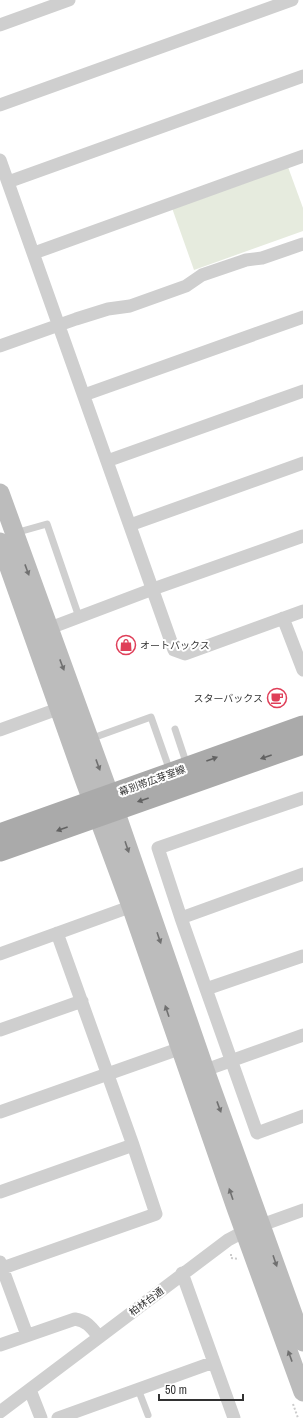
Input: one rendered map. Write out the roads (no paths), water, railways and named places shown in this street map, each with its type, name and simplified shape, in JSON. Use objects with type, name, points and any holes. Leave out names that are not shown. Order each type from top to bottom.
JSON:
[{"type":"main road","name":"幕別帯広芽室線","points":[[0,851],[180,770],[303,726]]},
{"type":"main road","name":"幕別帯広芽室線","points":[[0,834],[104,805],[303,744]]},
{"type":"street","points":[[0,24],[69,0]]},
{"type":"street","points":[[0,105],[292,0]]},
{"type":"street","points":[[8,182],[303,76]]},
{"type":"street","points":[[34,253],[303,156]]},
{"type":"street","points":[[0,160],[174,650],[185,654],[303,611]]},
{"type":"street","points":[[0,346],[108,308],[130,306],[186,286],[202,275],[246,260],[262,258],[303,244]]},
{"type":"street","points":[[84,395],[303,316]]},
{"type":"street","points":[[107,461],[303,391]]},
{"type":"street","points":[[130,525],[303,463]]},
{"type":"street","points":[[0,493],[5,537],[104,805],[253,1228],[303,1392]]},
{"type":"street","points":[[40,632],[153,589],[303,536]]},
{"type":"street","points":[[283,618],[303,670]]},
{"type":"street","points":[[0,730],[67,705]]},
{"type":"street","points":[[67,705],[89,740],[104,805]]},
{"type":"street","points":[[303,798],[158,848],[181,918],[257,1133],[303,1116]]},
{"type":"street","points":[[181,918],[303,874]]},
{"type":"street","points":[[0,954],[139,904]]},
{"type":"street","points":[[27,1336],[1,1266],[156,1214],[57,933]]},
{"type":"street","points":[[206,989],[303,956]]},
{"type":"street","points":[[0,1030],[82,1001]]},
{"type":"street","points":[[198,1073],[303,1035]]},
{"type":"street","points":[[0,1112],[108,1075],[188,1045]]},
{"type":"street","points":[[0,1192],[133,1146]]},
{"type":"street","name":"柏林台通","points":[[0,1412],[182,1273],[228,1240],[253,1228],[303,1210]]},
{"type":"street","points":[[253,1228],[303,1342]]},
{"type":"street","points":[[182,1273],[234,1418]]},
{"type":"street","points":[[0,1345],[75,1319],[88,1323],[99,1337]]},
{"type":"street","points":[[58,1418],[214,1362]]},
{"type":"street","points":[[30,1390],[41,1418]]},
{"type":"lane","points":[[5,537],[47,524],[79,617]]},
{"type":"lane","points":[[89,740],[151,717],[180,770]]},
{"type":"lane","points":[[175,729],[180,770]]},
{"type":"lane","points":[[138,1389],[148,1415]]},
{"type":"place","name":"オートバックス","points":[[126,645]]},
{"type":"place","name":"スターバックス","points":[[277,698]]}]
